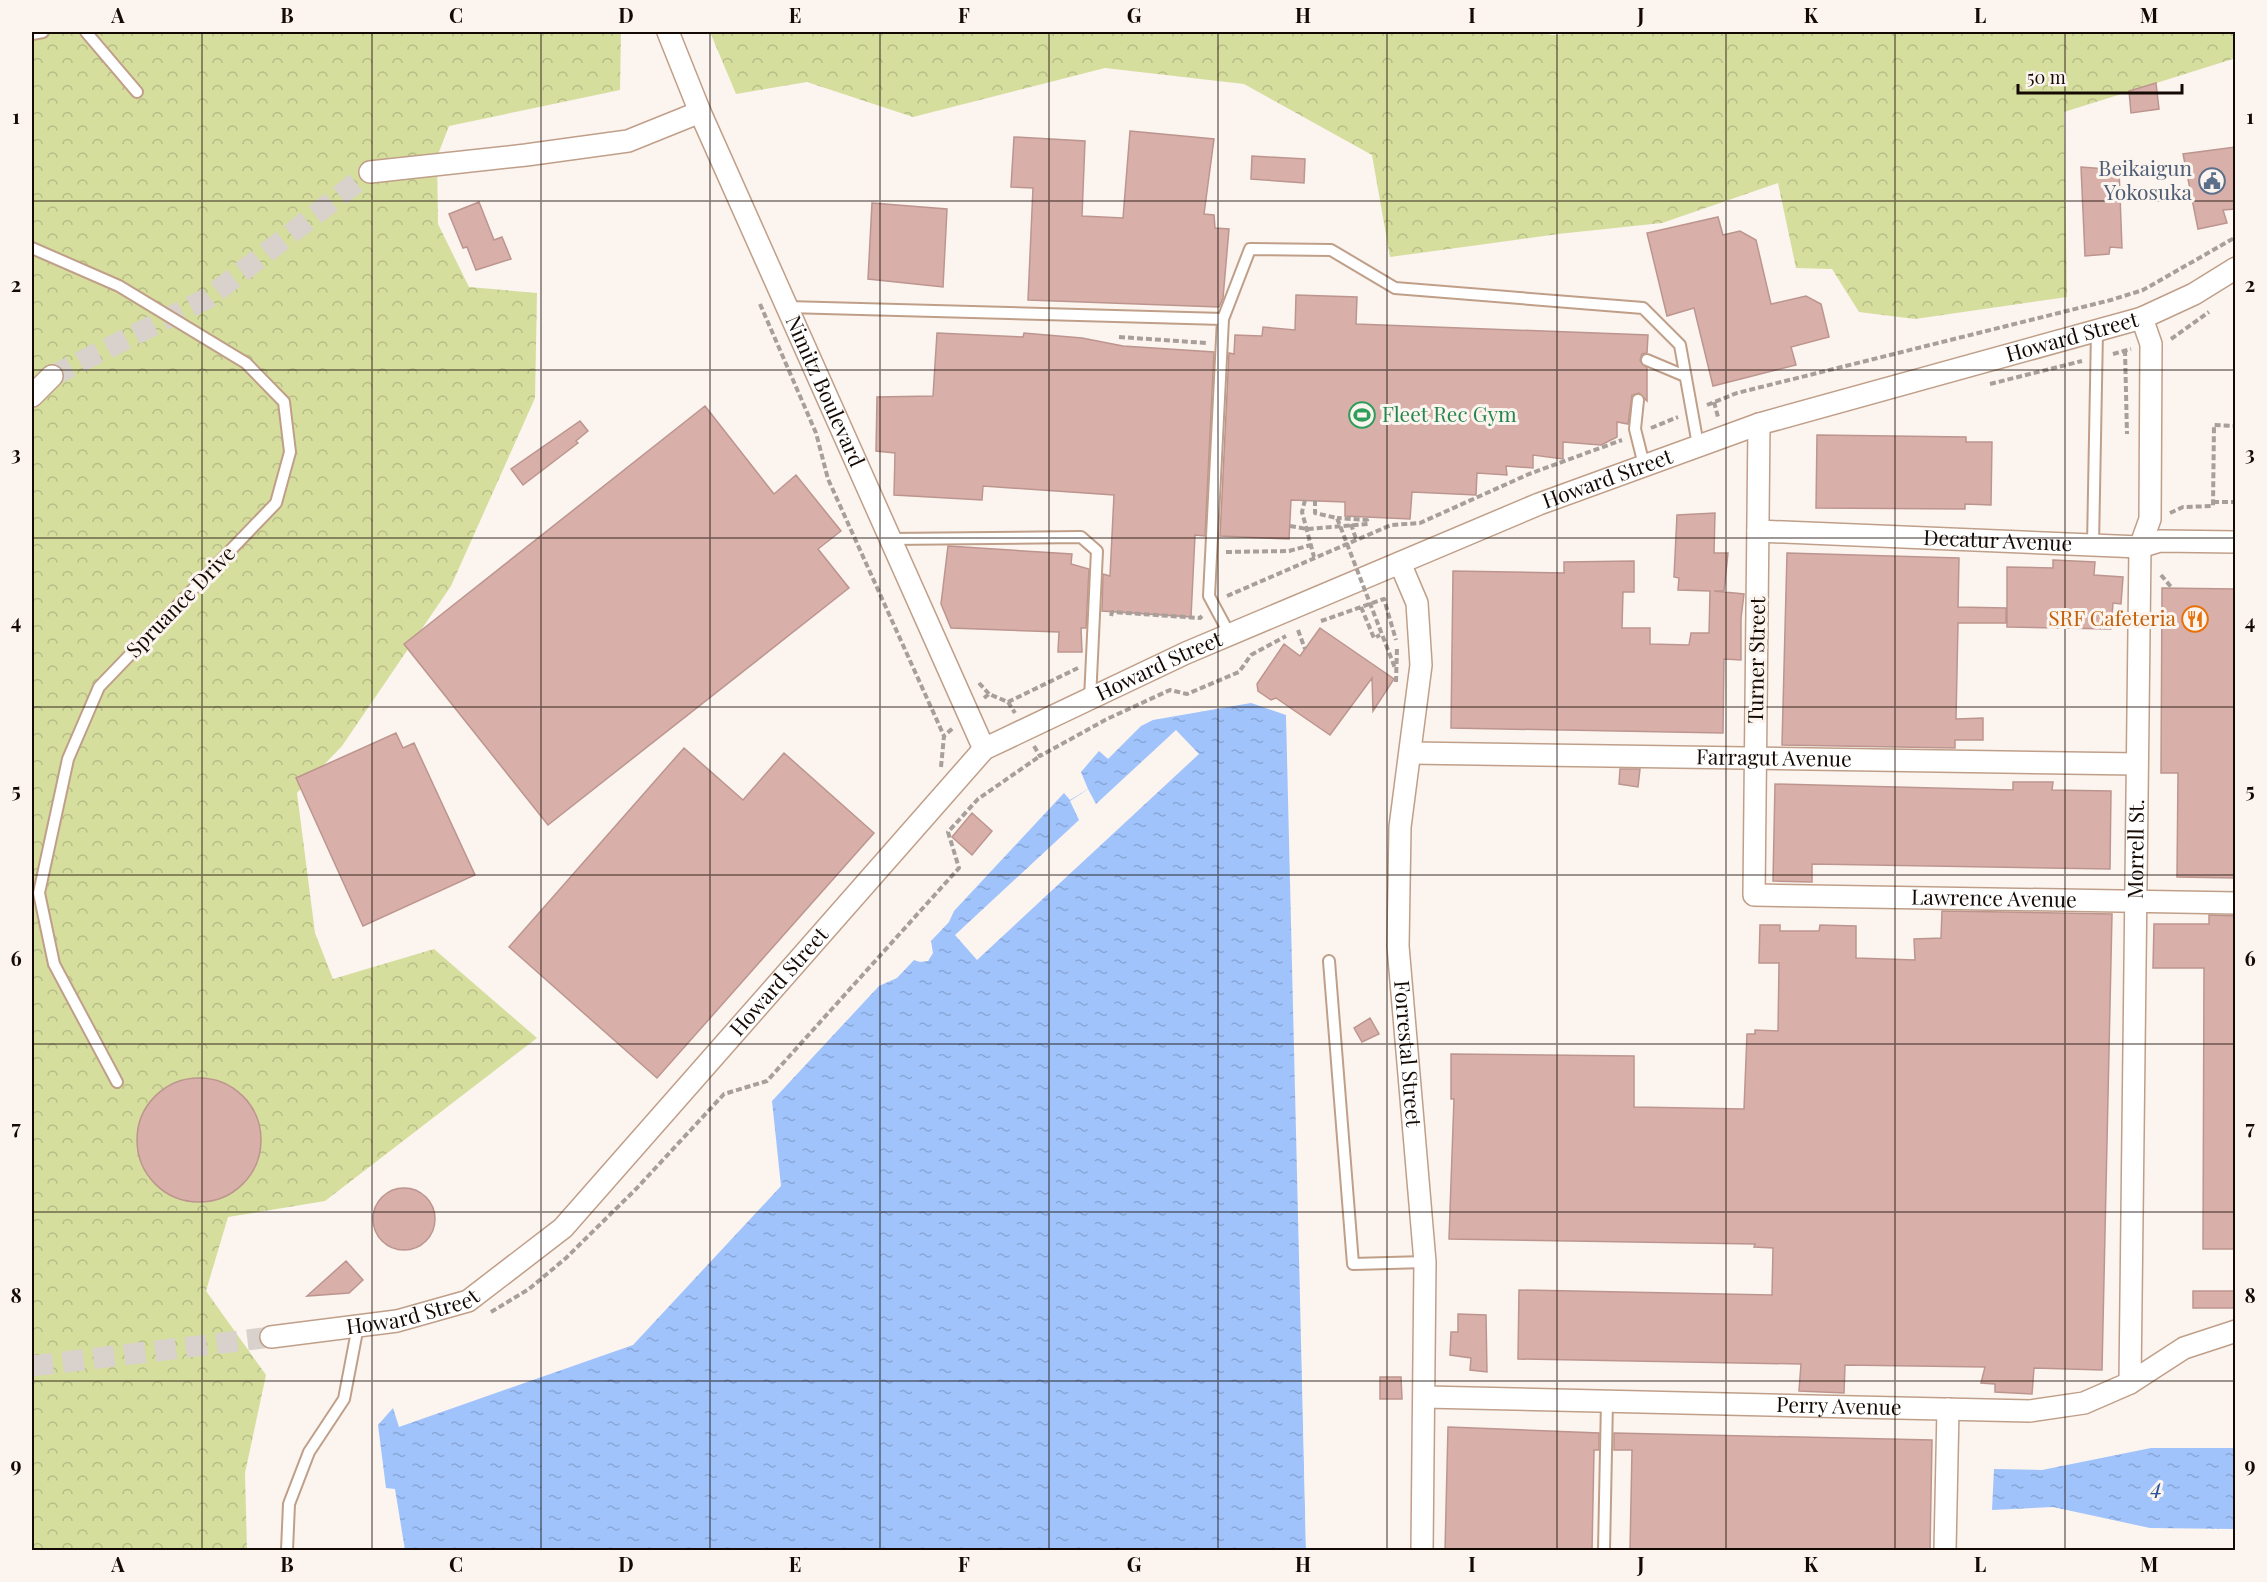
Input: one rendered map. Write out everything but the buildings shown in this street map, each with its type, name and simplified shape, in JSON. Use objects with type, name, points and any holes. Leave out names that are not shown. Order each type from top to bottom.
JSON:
[{"type":"street","name":"Nimitz Boulevard","points":[[668,32],[700,112],[984,749]]},
{"type":"street","points":[[370,171],[526,155],[628,141],[700,112]]},
{"type":"street","name":"Howard Street","points":[[271,1337],[397,1321],[468,1301],[563,1228],[984,749],[1230,634],[1539,504],[1759,424],[2142,318],[2194,294],[2235,268]]},
{"type":"street","name":"Morrell St.","points":[[2130,1383],[2140,547],[2150,519],[2151,344],[2142,318]]},
{"type":"street","points":[[32,396],[52,376]]},
{"type":"street","name":"Turner Street","points":[[1754,895],[1759,424]]},
{"type":"street","name":"Decatur Avenue","points":[[1758,531],[2140,547],[2160,541],[2235,542]]},
{"type":"street","name":"Forrestal Street","points":[[1400,563],[1418,603],[1421,665],[1411,753],[1397,804],[1400,827],[1398,946],[1425,1262],[1422,1551]]},
{"type":"street","name":"Farragut Avenue","points":[[1411,753],[2137,764]]},
{"type":"street","name":"Lawrence Avenue","points":[[1754,895],[2235,903]]},
{"type":"street","name":"Perry Avenue","points":[[1425,1397],[2030,1411],[2084,1403],[2130,1383],[2184,1348],[2235,1331]]},
{"type":"street","points":[[1945,1551],[1948,1409]]},
{"type":"lane","points":[[32,34],[43,32]]},
{"type":"lane","points":[[86,32],[137,92]]},
{"type":"lane","name":"Spruance Drive","points":[[32,248],[119,286],[246,363],[284,402],[290,452],[276,503],[99,687],[68,759],[39,893],[54,964],[117,1082]]},
{"type":"lane","points":[[1230,634],[1209,596],[1223,319],[1250,249],[1331,249],[1395,288],[1642,308],[1680,345],[1698,445]]},
{"type":"lane","points":[[787,307],[1223,319]]},
{"type":"lane","points":[[2092,545],[2097,331]]},
{"type":"lane","points":[[1647,360],[1685,376]]},
{"type":"lane","points":[[1638,400],[1635,429],[1644,465]]},
{"type":"lane","points":[[890,539],[1081,537],[1097,551],[1090,699]]},
{"type":"lane","points":[[1329,961],[1353,1264],[1425,1262]]},
{"type":"lane","points":[[287,1551],[289,1504],[309,1452],[344,1399],[358,1326]]},
{"type":"lane","points":[[1604,1551],[1607,1401]]},
{"type":"path","points":[[2143,290],[2235,237]]},
{"type":"path","points":[[756,295],[816,433],[828,479],[944,736]]},
{"type":"path","points":[[2151,344],[2172,339],[2210,311]]},
{"type":"path","points":[[1119,338],[1212,343]]},
{"type":"path","points":[[2235,426],[2214,425],[2213,504],[2235,502]]},
{"type":"path","points":[[1305,500],[1302,512],[1314,557]]},
{"type":"path","points":[[1290,526],[1307,529],[1368,524],[1367,520],[1336,518],[1315,513],[1315,500]]},
{"type":"path","points":[[1319,622],[1361,607],[1384,599],[1397,643],[1395,668],[1380,635],[1336,518]]},
{"type":"path","points":[[1351,524],[1356,539]]},
{"type":"path","points":[[1220,553],[1289,551],[1311,545]]},
{"type":"path","points":[[2156,570],[2172,588]]},
{"type":"path","points":[[1225,585],[1232,593]]},
{"type":"path","points":[[1200,606],[1200,618]]},
{"type":"path","points":[[1361,607],[1374,638],[1380,635]]},
{"type":"path","points":[[1030,738],[1040,756],[1107,719],[1170,690],[1187,694],[1239,672],[1251,655],[1309,626]]},
{"type":"path","points":[[1299,630],[1305,649]]},
{"type":"path","points":[[1019,720],[1008,702],[1080,667]]},
{"type":"green space","points":[[32,32],[621,32],[620,90],[449,126],[437,157],[438,224],[469,287],[537,293],[535,398],[451,586],[342,746],[297,793],[315,933],[333,979],[434,949],[537,1038],[325,1201],[228,1217],[206,1291],[266,1375],[245,1473],[247,1550],[32,1550]]},
{"type":"green space","points":[[710,32],[1541,32],[1552,35],[1590,32],[2235,32],[2236,58],[2064,112],[2067,297],[1915,319],[1859,312],[1832,269],[1796,268],[1778,183],[1662,223],[1558,234],[1390,257],[1372,155],[1244,84],[1105,68],[913,117],[807,82],[736,94]]},
{"type":"water","points":[[1251,703],[1286,715],[1289,756],[1306,1550],[405,1550],[395,1489],[386,1488],[378,1425],[393,1408],[399,1427],[633,1345],[781,1186],[772,1101],[879,986],[897,978],[914,960],[928,961],[933,953],[931,941],[949,922],[954,911],[1064,793],[1070,800],[1088,789],[1081,772],[1099,751],[1108,759],[1141,726],[1153,720]]},
{"type":"water","name":"4","points":[[2151,1448],[2235,1448],[2235,1529],[2150,1528],[2053,1507],[1992,1510],[1994,1469],[2042,1470]]},
{"type":"pier","points":[[1286,715],[1289,716],[1292,756],[1309,1550],[1306,1550]]},
{"type":"pier","points":[[1176,730],[1199,754],[977,960],[955,935],[1079,820],[1070,801],[1088,789],[1096,804]]},
{"type":"tunnel","points":[[52,376],[208,298],[370,172]]},
{"type":"tunnel","points":[[32,1366],[271,1337]]},
{"type":"place","name":"Beikaigun Yokosuka","points":[[2212,181]]},
{"type":"place","name":"Fleet Rec Gym","points":[[1362,415]]},
{"type":"place","name":"SRF Cafeteria","points":[[2195,619]]}]
